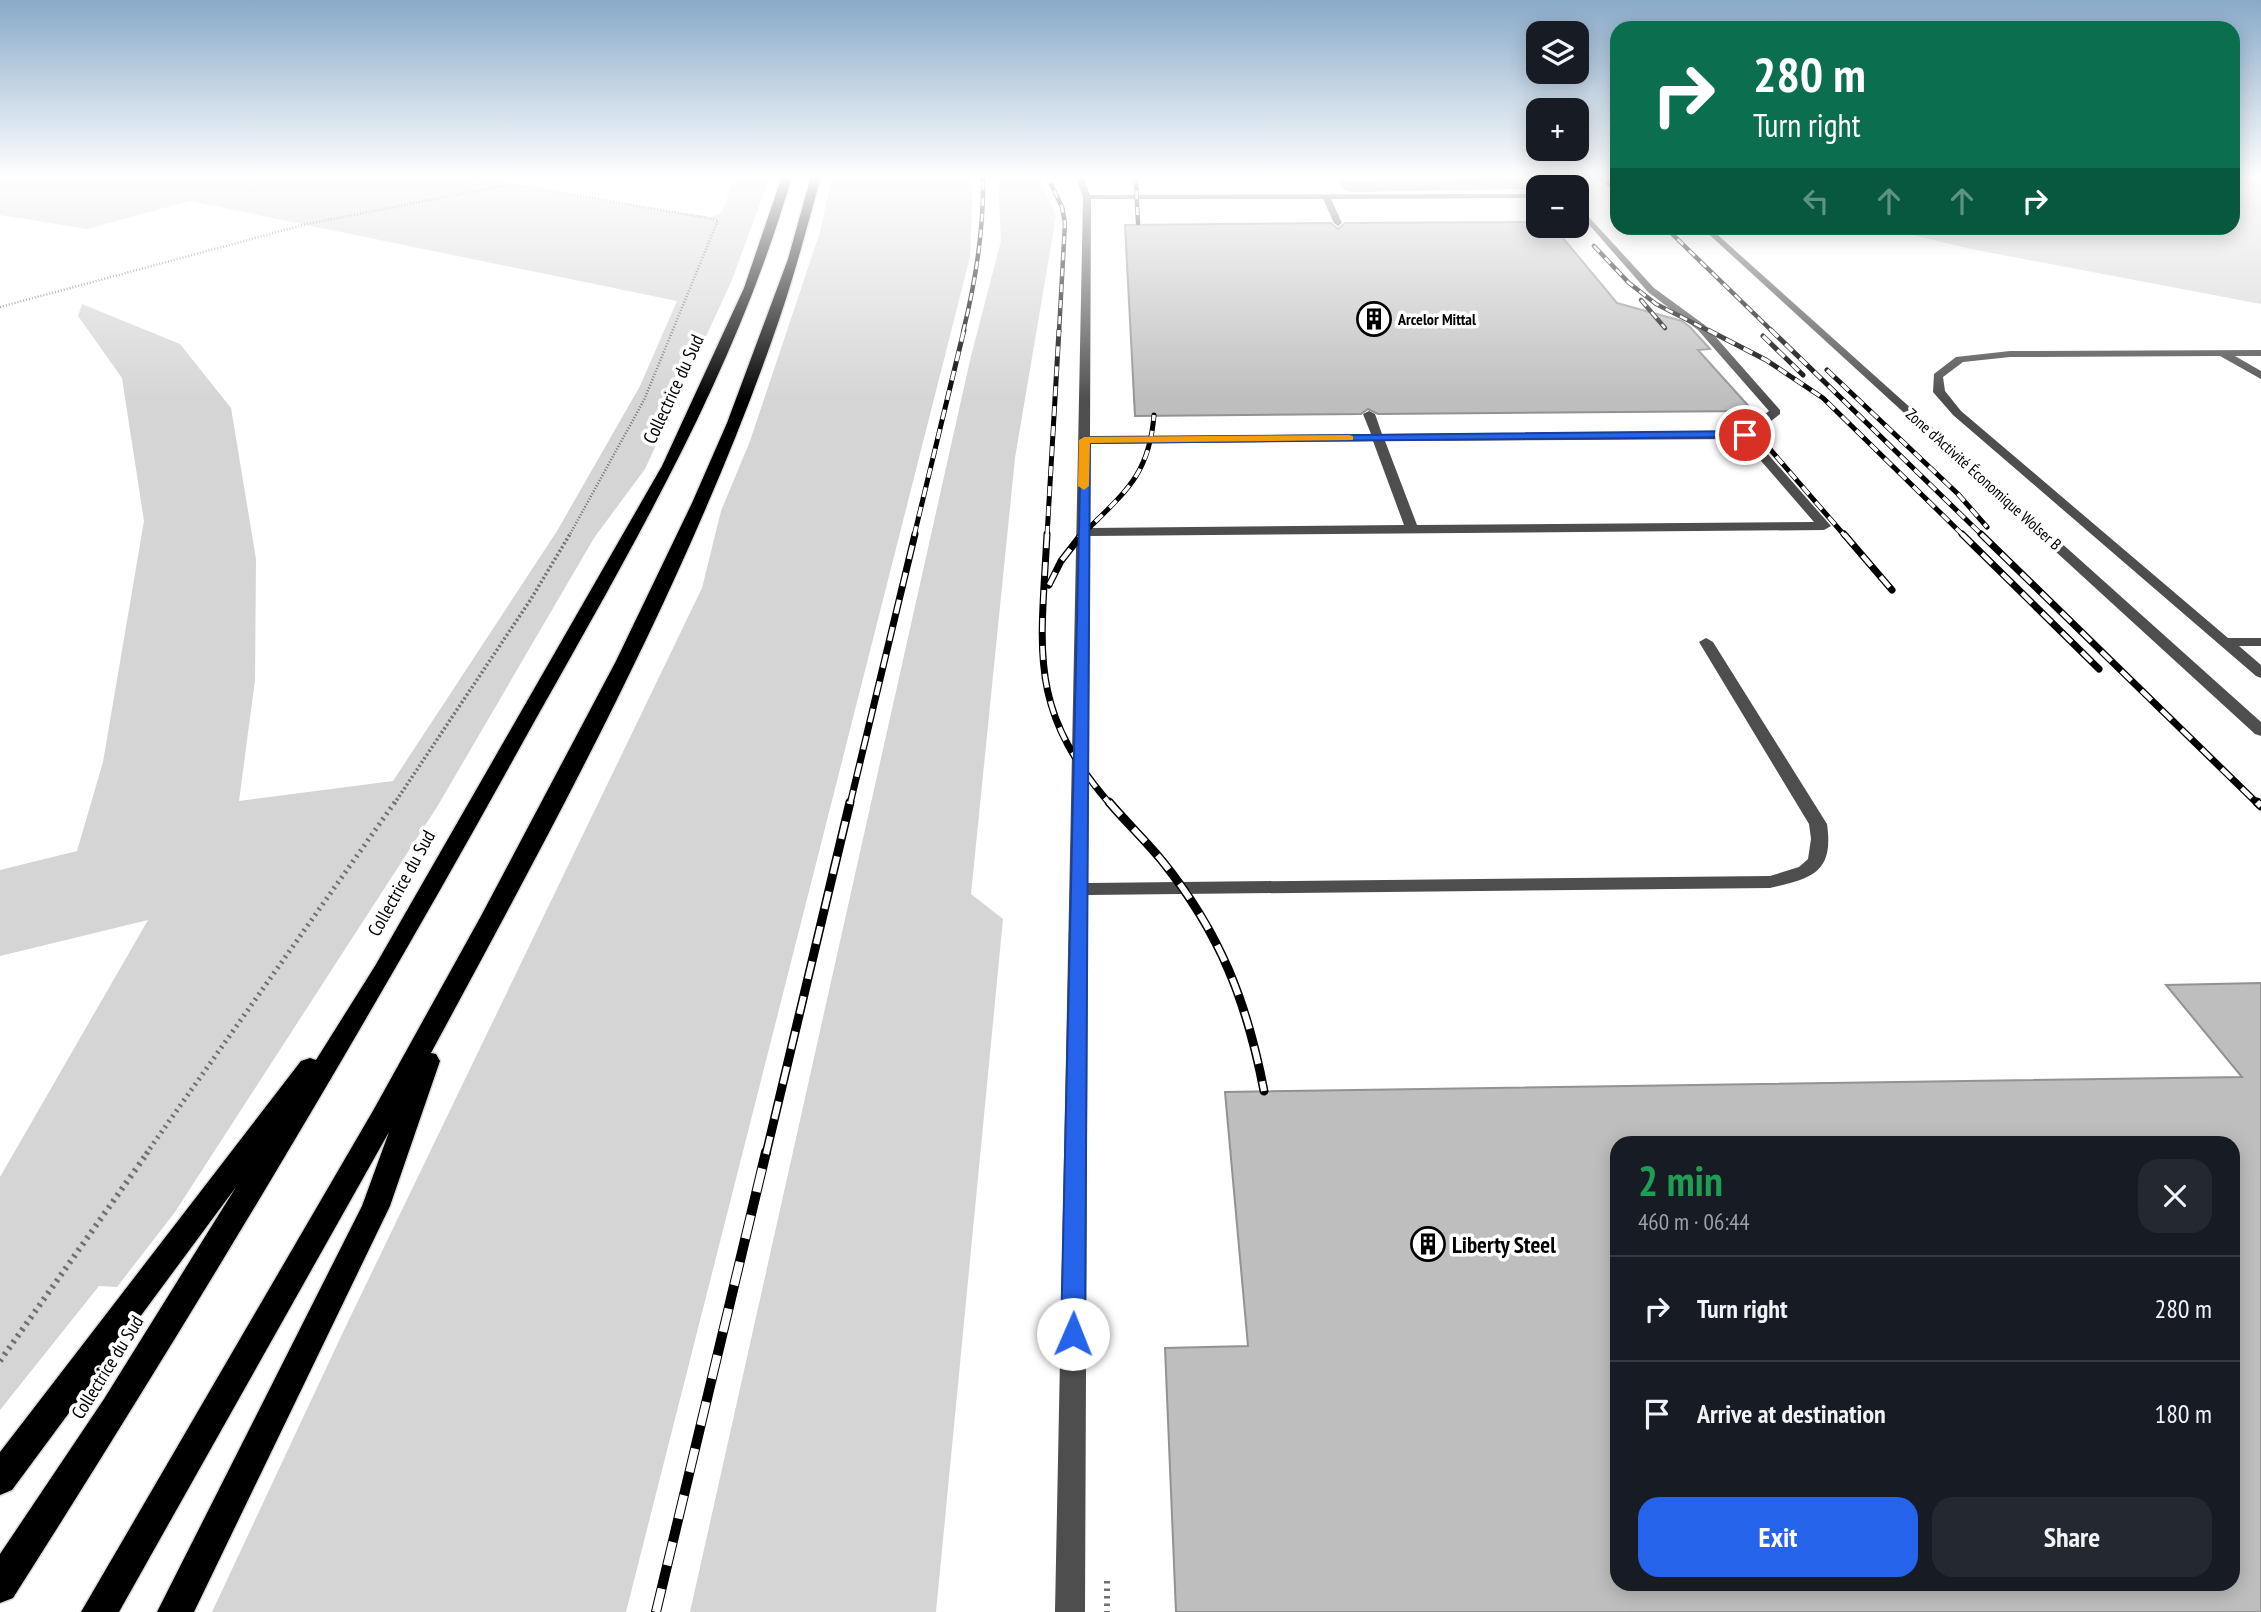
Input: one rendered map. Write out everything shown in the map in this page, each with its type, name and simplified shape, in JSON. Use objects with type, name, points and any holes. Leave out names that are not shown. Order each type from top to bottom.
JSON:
[{"type":"highway","name":"Collectrice du Sud","points":[[0,1585],[115,1409],[385,969],[669,466],[705,391],[761,251]]},
{"type":"highway","points":[[99,1612],[228,1394],[446,1007],[617,679],[700,502],[746,389],[794,251]]},
{"type":"highway","points":[[0,1479],[385,969]]},
{"type":"highway","points":[[175,1612],[376,1206],[446,1007]]},
{"type":"lane","points":[[1070,1612],[1086,251]]},
{"type":"lane","points":[[1084,440],[1745,435],[1776,412],[1702,328],[1651,290],[1617,251]]},
{"type":"lane","name":"Zone d'Activité Économique Wolser B","points":[[1732,251],[2261,731]]},
{"type":"lane","points":[[2222,353],[2261,376]]},
{"type":"lane","points":[[2261,353],[2010,354],[1960,359],[1938,376],[1938,393],[1957,414],[2261,673]]},
{"type":"lane","points":[[1369,414],[1412,530]]},
{"type":"lane","points":[[1083,532],[1824,526],[1745,435]]},
{"type":"lane","points":[[1079,889],[1770,882],[1797,876],[1815,863],[1823,850],[1818,824],[1706,642]]},
{"type":"lane","points":[[2225,642],[2261,642]]},
{"type":"path","points":[[0,307],[206,251]]},
{"type":"path","points":[[0,1361],[412,778],[531,599],[644,400],[707,251]]},
{"type":"shaded area","points":[[435,251],[743,251],[732,280],[645,469],[594,538],[437,807],[175,1212],[117,1287],[99,1286],[0,1410],[0,1177],[148,920],[0,956],[0,870],[77,851],[103,762],[144,521],[122,378],[78,316],[82,304],[180,344],[231,408],[256,559],[255,680],[239,801],[393,781],[557,531],[640,386],[677,301]]},
{"type":"shaded area","points":[[814,251],[970,251],[626,1612],[212,1612],[344,1330],[702,588],[721,511],[750,441]]},
{"type":"shaded area","points":[[998,251],[1050,251],[1015,458],[971,894],[1003,919],[936,1612],[690,1612],[971,356]]},
{"type":"shaded area","points":[[1983,251],[2261,251],[2261,304]]},
{"type":"building","name":"Arcelor Mittal","points":[[1126,251],[1574,251],[1617,303],[1682,321],[1690,327],[1710,349],[1698,350],[1753,411],[1378,414],[1368,409],[1361,414],[1135,416]]},
{"type":"building","name":"Liberty Steel","points":[[2261,983],[2261,1612],[1176,1612],[1165,1348],[1248,1346],[1225,1092],[2242,1077],[2166,985]]},
{"type":"railway","points":[[963,332],[978,251]]},
{"type":"railway","points":[[1059,332],[1063,251]]},
{"type":"railway","points":[[1599,251],[1629,283],[1656,304],[1711,332]]},
{"type":"railway","points":[[1690,251],[1773,332]]},
{"type":"railway","points":[[1641,300],[1665,328]]},
{"type":"railway","points":[[914,536],[964,330]]},
{"type":"railway","points":[[1047,536],[1059,330]]},
{"type":"railway","points":[[1708,330],[1766,360],[1823,398],[1964,536]]},
{"type":"railway","points":[[1771,330],[1983,536]]},
{"type":"railway","points":[[1763,336],[1803,375]]},
{"type":"railway","points":[[1827,370],[1958,494],[1987,527]]},
{"type":"railway","points":[[1737,411],[1845,536]]},
{"type":"railway","points":[[1081,536],[1121,496],[1140,470],[1151,437],[1154,415]]},
{"type":"railway","points":[[850,804],[915,534]]},
{"type":"railway","points":[[1047,534],[1042,646],[1045,677],[1052,707],[1064,738],[1083,770],[1110,804]]},
{"type":"railway","points":[[1049,585],[1061,561],[1082,534]]},
{"type":"railway","points":[[1844,534],[1892,590]]},
{"type":"railway","points":[[1962,534],[2099,669]]},
{"type":"railway","points":[[1981,534],[2258,804]]},
{"type":"railway","points":[[766,1154],[850,802]]},
{"type":"railway","points":[[1109,802],[1163,862],[1216,942],[1240,998],[1264,1091]]},
{"type":"railway","points":[[2257,802],[2261,806]]},
{"type":"railway","points":[[656,1612],[766,1152]]},
{"type":"slow traffic","points":[[1084,486],[1084,440],[1349,438]]},
{"type":"place","name":"Arcelor Mittal","points":[[1374,319]]},
{"type":"place","name":"Liberty Steel","points":[[1428,1244]]},
{"type":"route","points":[[1073,1334],[1084,440],[1745,435]]}]
